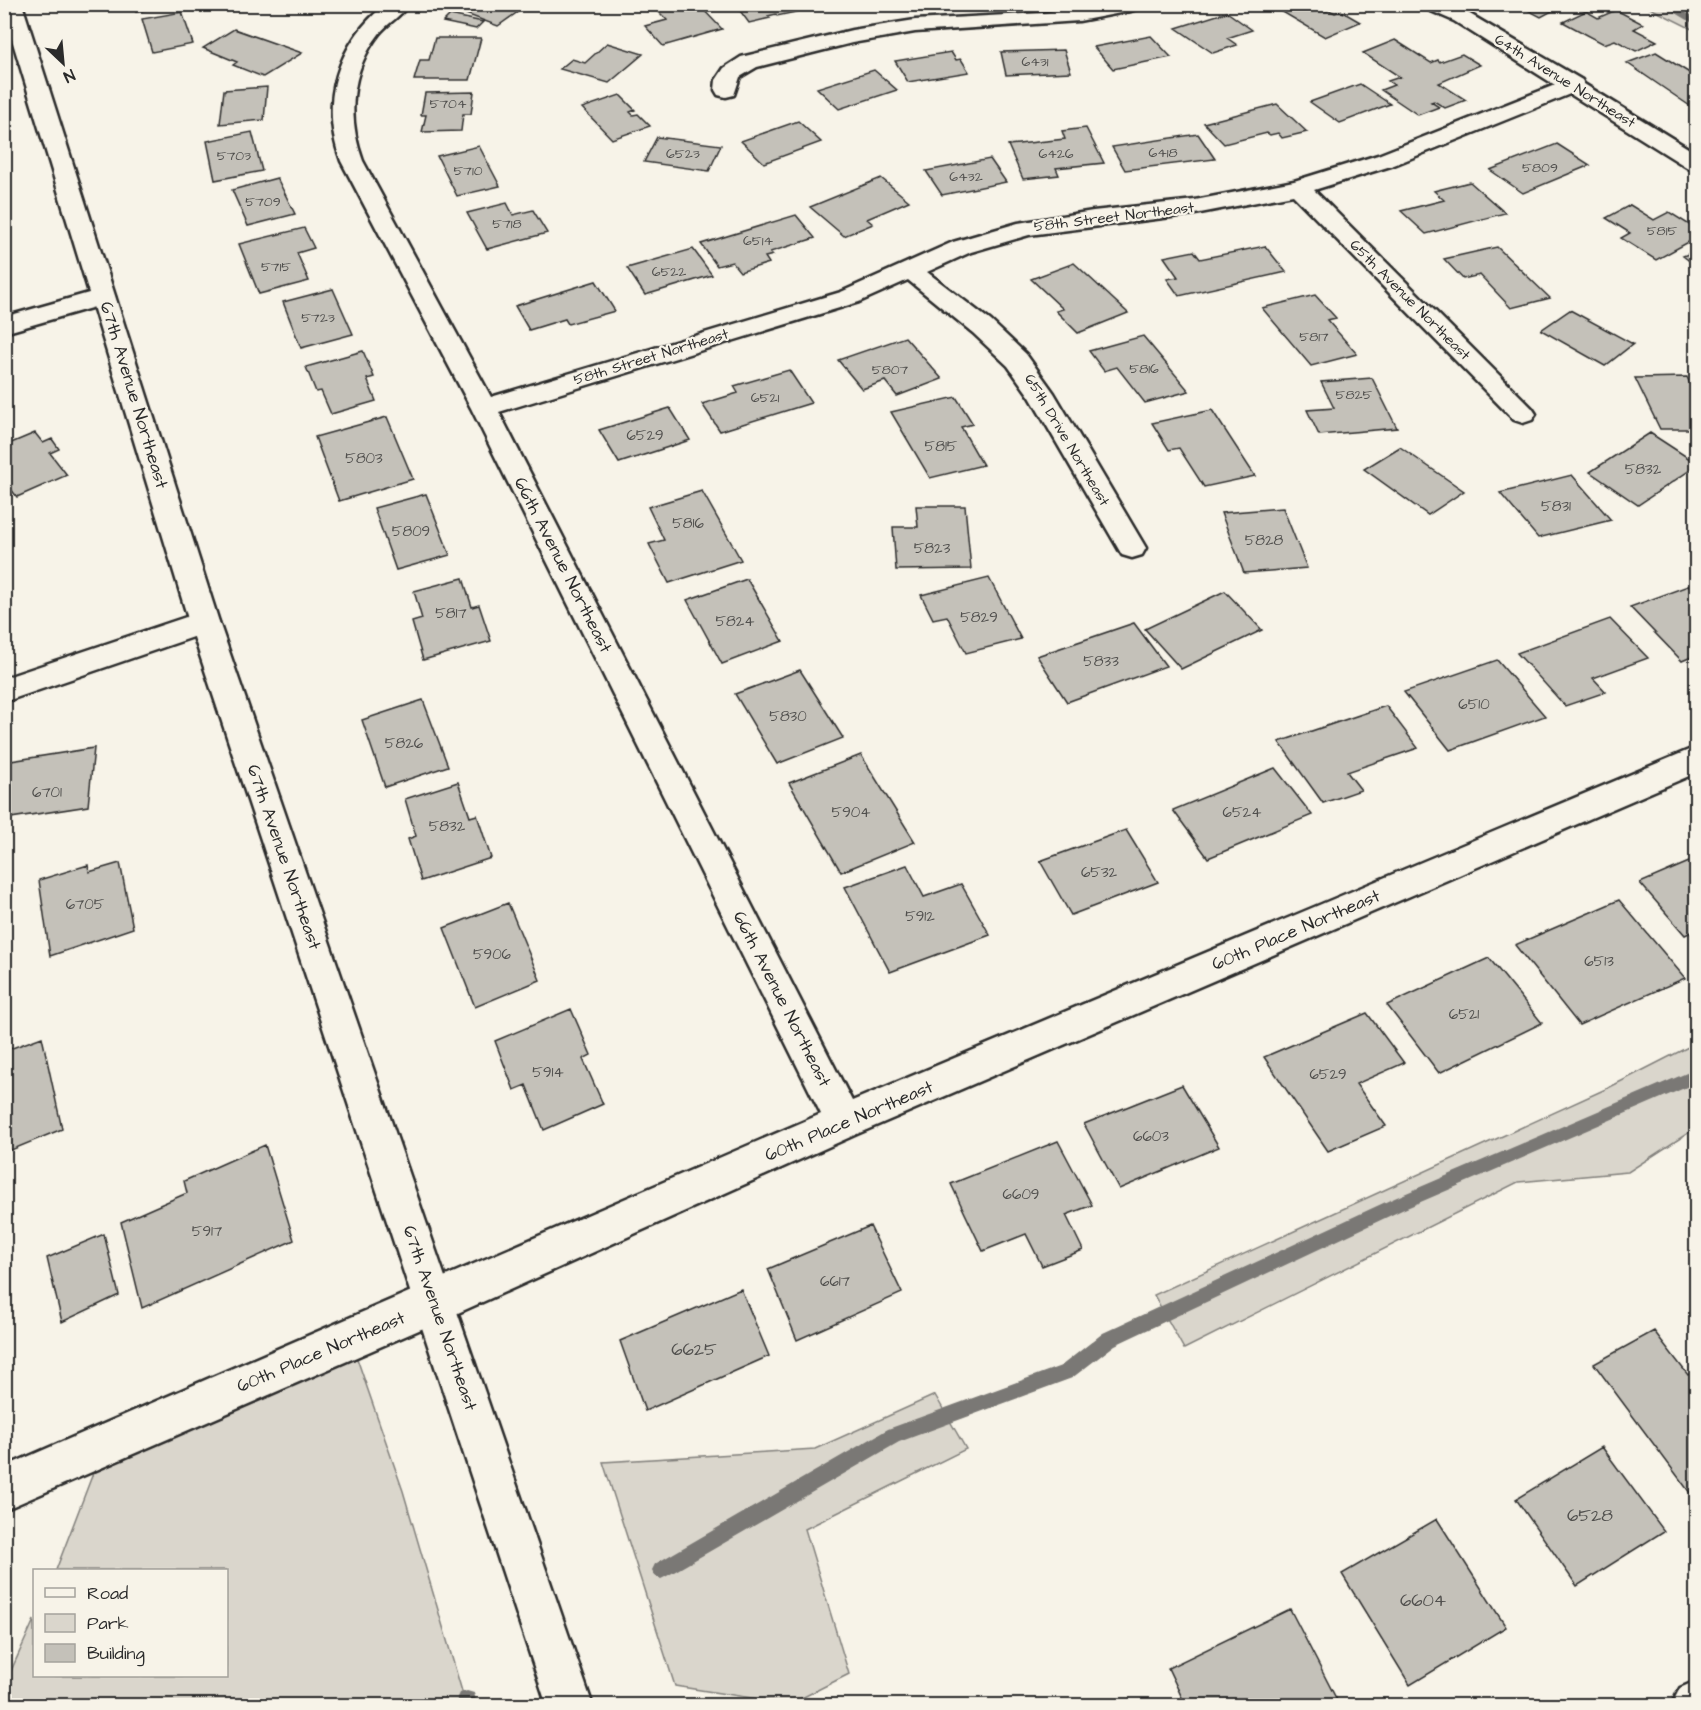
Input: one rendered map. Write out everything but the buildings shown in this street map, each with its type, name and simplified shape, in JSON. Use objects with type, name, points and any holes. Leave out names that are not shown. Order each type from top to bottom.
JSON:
[{"type":"street","name":"67th Avenue Northeast","points":[[12,4],[12,28],[103,297],[204,622],[570,1706]]},
{"type":"street","points":[[726,90],[725,80],[732,71],[755,60],[837,39],[917,26],[1060,18],[1113,10],[1133,4]]},
{"type":"street","name":"64th Avenue Northeast","points":[[1431,4],[1461,17],[1574,85],[1696,163]]},
{"type":"street","name":"66th Avenue Northeast","points":[[387,6],[361,43],[345,78],[342,134],[352,161],[484,408],[844,1122]]},
{"type":"street","name":"58th Street Northeast","points":[[484,408],[850,297],[962,247],[1026,228],[1195,207],[1298,187],[1386,160],[1574,85]]},
{"type":"street","name":"65th Avenue Northeast","points":[[1298,187],[1523,414]]},
{"type":"street","name":"65th Drive Northeast","points":[[911,271],[982,327],[1017,360],[1041,393],[1132,548]]},
{"type":"street","points":[[4,326],[103,297]]},
{"type":"street","points":[[4,690],[204,622]]},
{"type":"street","name":"60th Place Northeast","points":[[4,1489],[435,1303],[844,1122],[1696,760]]},
{"type":"green space","points":[[1644,5],[1668,5],[1696,18],[1696,31]]},
{"type":"green space","points":[[1696,1043],[1696,1128],[1628,1172],[1518,1182],[1184,1349],[1154,1295],[1608,1088]]},
{"type":"green space","points":[[344,1321],[403,1491],[466,1705],[5,1706],[5,1684],[33,1622],[33,1677],[228,1677],[228,1569],[56,1569],[95,1468]]},
{"type":"green space","points":[[935,1395],[966,1449],[805,1529],[849,1674],[790,1704],[675,1686],[603,1462],[815,1449]]},
{"type":"waterway","points":[[1665,4],[1696,23]]},
{"type":"waterway","points":[[661,1570],[894,1435],[1066,1372],[1109,1339],[1396,1205],[1696,1076]]},
{"type":"waterway","points":[[463,1706],[467,1700]]}]
